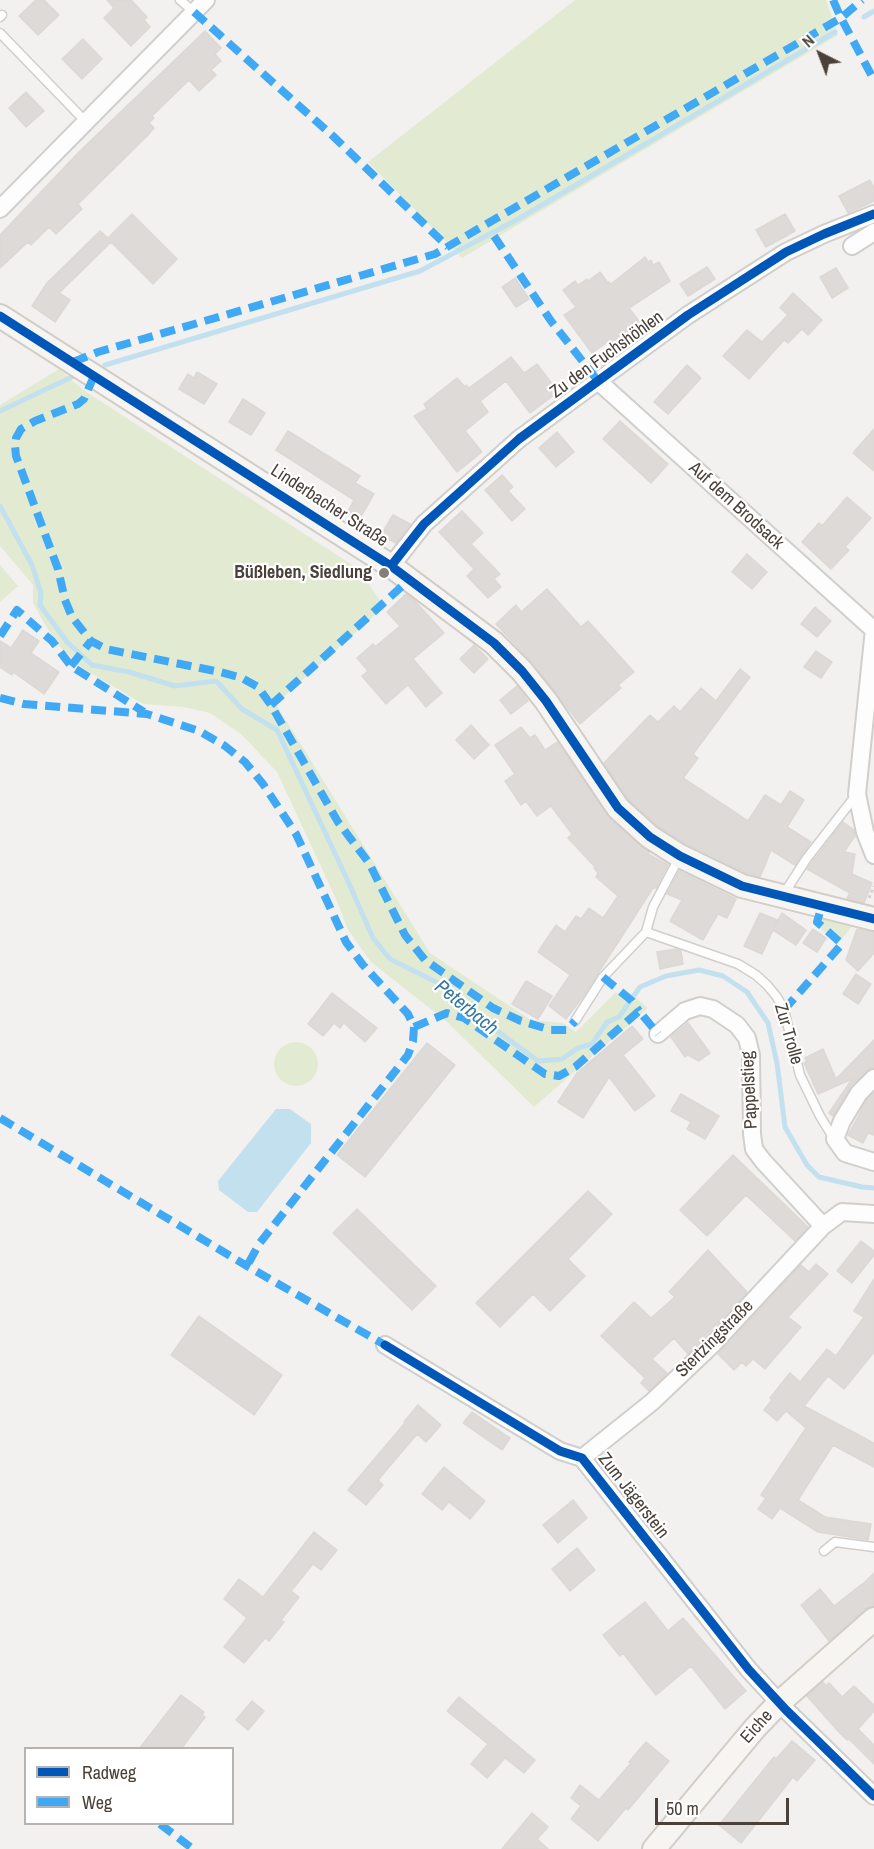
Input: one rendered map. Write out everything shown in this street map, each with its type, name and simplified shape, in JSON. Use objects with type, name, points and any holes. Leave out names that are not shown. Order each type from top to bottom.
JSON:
[{"type":"street","points":[[0,209],[200,6]]},
{"type":"street","name":"Zu den Fuchshöhlen","points":[[391,566],[424,524],[519,439],[688,315],[786,252],[874,214]]},
{"type":"street","points":[[852,246],[874,232]]},
{"type":"street","name":"Linderbacher Straße","points":[[0,316],[391,566],[456,613],[511,660],[546,701],[618,808],[650,837],[680,856],[742,886],[874,919]]},
{"type":"street","name":"Auf dem Brodsack","points":[[598,381],[874,630],[857,794],[874,855]]},
{"type":"street","name":"Pappelstieg","points":[[657,1034],[685,1011],[700,1006],[713,1009],[737,1025],[747,1038],[750,1055],[754,1149],[823,1226]]},
{"type":"street","points":[[835,1139],[842,1121],[859,1093],[874,1078]]},
{"type":"street","name":"Zur Trolle","points":[[835,1139],[845,1153],[874,1162]]},
{"type":"street","name":"Stertzingstraße","points":[[582,1458],[652,1402],[712,1345],[823,1226],[842,1212],[874,1214]]},
{"type":"street","name":"Zum Jägerstein","points":[[385,1345],[560,1451],[582,1458],[750,1670],[779,1703],[874,1796]]},
{"type":"street","name":"Eiche","points":[[654,1849],[754,1728],[874,1619]]},
{"type":"lane","points":[[180,0],[200,6]]},
{"type":"lane","points":[[0,33],[86,122]]},
{"type":"lane","points":[[783,895],[807,858],[857,794]]},
{"type":"lane","points":[[575,1021],[603,977],[646,932],[653,907],[680,856]]},
{"type":"lane","name":"Zur Trolle","points":[[646,932],[738,964],[756,975],[777,997],[784,1010],[800,1076],[820,1116],[835,1139]]},
{"type":"lane","points":[[824,1551],[835,1542],[874,1547]]},
{"type":"green space","points":[[575,0],[826,0],[838,35],[462,258],[368,162]]},
{"type":"green space","points":[[59,369],[82,389],[360,570],[384,607],[276,704],[430,953],[531,1020],[563,1023],[576,1032],[615,993],[630,993],[648,1008],[534,1107],[446,1021],[371,962],[348,930],[277,772],[241,734],[210,713],[183,707],[143,704],[82,668],[59,646],[44,623],[33,603],[33,585],[0,546],[0,405]]},
{"type":"green space","points":[[0,565],[18,586],[0,602]]},
{"type":"green space","points":[[817,917],[854,924],[838,944],[815,923]]},
{"type":"green space","points":[[296,1042],[312,1048],[318,1064],[312,1080],[296,1086],[280,1080],[274,1064],[280,1048]]},
{"type":"water","points":[[276,1109],[290,1109],[311,1124],[311,1143],[257,1212],[248,1212],[219,1190],[218,1181]]},
{"type":"building","points":[[36,0],[44,0],[59,15],[38,35],[19,16]]},
{"type":"building","points":[[107,0],[131,0],[147,17],[144,20],[150,27],[131,46],[104,18],[114,8]]},
{"type":"building","points":[[205,31],[221,48],[215,54],[221,61],[211,70],[216,75],[199,91],[189,80],[152,116],[154,118],[149,123],[154,128],[147,136],[78,204],[82,209],[56,234],[49,227],[31,245],[28,242],[0,268],[0,235],[79,152]]},
{"type":"building","points":[[83,39],[102,59],[82,79],[62,59]]},
{"type":"building","points":[[26,92],[44,111],[26,127],[9,108]]},
{"type":"building","points":[[870,180],[874,188],[874,201],[848,213],[839,196]]},
{"type":"building","points":[[132,214],[177,259],[153,284],[111,242],[59,293],[70,300],[55,322],[32,306],[47,283],[100,231],[108,238]]},
{"type":"building","points":[[785,214],[795,231],[766,247],[756,230]]},
{"type":"building","points":[[645,257],[648,262],[651,260],[653,265],[659,262],[670,281],[629,308],[641,324],[613,344],[610,340],[592,353],[564,315],[576,307],[563,290],[575,281],[578,285],[587,279],[588,281],[600,272],[611,284]]},
{"type":"building","points":[[707,267],[715,279],[688,296],[680,284]]},
{"type":"building","points":[[836,268],[848,288],[832,298],[820,277]]},
{"type":"building","points":[[515,278],[529,299],[516,307],[502,287]]},
{"type":"building","points":[[793,293],[822,320],[808,335],[802,329],[788,343],[784,340],[749,379],[723,356],[747,330],[762,342],[788,315],[780,308]]},
{"type":"building","points":[[511,357],[524,373],[537,364],[558,392],[530,413],[506,381],[480,401],[488,412],[465,431],[482,452],[457,472],[414,416],[427,409],[424,404],[457,378],[469,388]]},
{"type":"building","points":[[687,365],[701,378],[668,414],[654,402]]},
{"type":"building","points":[[197,372],[217,384],[204,404],[179,389],[188,374],[194,378]]},
{"type":"building","points":[[243,399],[265,413],[251,435],[229,422]]},
{"type":"building","points":[[620,421],[668,464],[651,483],[603,439]]},
{"type":"building","points":[[874,429],[874,471],[853,453]]},
{"type":"building","points":[[288,431],[360,476],[355,483],[374,494],[359,520],[347,513],[354,500],[276,450]]},
{"type":"building","points":[[557,432],[574,452],[556,467],[539,448]]},
{"type":"building","points":[[502,475],[513,487],[508,491],[525,509],[512,521],[485,490]]},
{"type":"building","points":[[847,497],[871,518],[845,547],[849,550],[831,569],[802,542],[819,523],[822,526]]},
{"type":"building","points":[[462,511],[483,533],[471,544],[500,574],[494,579],[501,587],[488,598],[467,576],[474,569],[439,532]]},
{"type":"building","points":[[393,515],[410,524],[396,543],[381,535]]},
{"type":"building","points":[[747,554],[767,572],[752,589],[732,572]]},
{"type":"building","points":[[547,589],[581,627],[588,621],[634,672],[618,685],[621,688],[580,724],[533,663],[496,624],[516,605],[521,612]]},
{"type":"building","points":[[406,594],[444,633],[413,659],[442,693],[426,707],[408,685],[386,704],[362,676],[368,671],[357,658],[373,644],[375,647],[400,626],[387,612]]},
{"type":"building","points":[[815,607],[831,621],[817,637],[801,624]]},
{"type":"building","points":[[23,630],[39,641],[31,653],[59,672],[44,694],[13,672],[12,675],[0,667],[0,641],[11,648]]},
{"type":"building","points":[[474,645],[488,659],[474,673],[460,659]]},
{"type":"building","points":[[816,651],[832,662],[821,678],[804,667]]},
{"type":"building","points":[[740,669],[750,677],[693,754],[698,758],[683,778],[748,821],[765,795],[781,805],[790,791],[804,800],[787,827],[811,842],[795,865],[771,850],[760,877],[687,844],[658,826],[628,799],[604,763],[650,715],[658,722],[674,706],[680,712],[701,688],[716,701]]},
{"type":"building","points":[[517,686],[528,701],[511,714],[500,700]]},
{"type":"building","points":[[471,725],[489,745],[474,759],[456,740]]},
{"type":"building","points":[[521,727],[530,738],[535,735],[545,750],[557,742],[609,818],[649,852],[648,854],[668,865],[656,888],[653,888],[566,1019],[549,1006],[570,975],[538,952],[556,925],[565,932],[576,916],[581,919],[589,908],[603,918],[618,896],[596,877],[598,873],[595,867],[568,838],[572,834],[551,806],[537,816],[526,801],[521,805],[505,781],[515,774],[495,745]]},
{"type":"building","points":[[843,822],[854,830],[855,836],[844,852],[855,854],[852,874],[872,883],[864,903],[847,898],[850,893],[807,869]]},
{"type":"building","points":[[679,871],[736,899],[727,918],[718,914],[703,940],[670,921],[682,900],[667,894]]},
{"type":"building","points":[[760,913],[777,920],[775,926],[782,913],[806,930],[796,945],[773,930],[762,954],[744,946]]},
{"type":"building","points":[[813,929],[826,938],[817,952],[803,943]]},
{"type":"building","points":[[857,929],[874,932],[874,953],[858,971],[846,960]]},
{"type":"building","points":[[676,949],[681,951],[683,964],[660,969],[657,952]]},
{"type":"building","points":[[856,974],[871,984],[858,1004],[843,994]]},
{"type":"building","points":[[526,981],[552,996],[538,1019],[512,1004]]},
{"type":"building","points":[[332,993],[377,1028],[365,1042],[344,1023],[340,1028],[334,1023],[323,1036],[308,1024]]},
{"type":"building","points":[[688,1023],[710,1053],[699,1061],[688,1055],[685,1057],[671,1037]]},
{"type":"building","points":[[632,1026],[643,1039],[623,1055],[655,1096],[635,1111],[609,1077],[583,1118],[558,1102],[577,1073]]},
{"type":"building","points":[[874,1040],[874,1068],[867,1071],[851,1086],[833,1116],[829,1113],[852,1079],[818,1094],[804,1063],[807,1061],[805,1058],[823,1049],[836,1079]]},
{"type":"building","points":[[427,1043],[455,1065],[365,1177],[337,1155]]},
{"type":"building","points":[[874,1093],[874,1135],[868,1133],[863,1143],[848,1135],[867,1100]]},
{"type":"building","points":[[681,1094],[719,1116],[705,1139],[687,1129],[691,1122],[671,1111]]},
{"type":"building","points":[[733,1155],[808,1227],[795,1241],[746,1195],[707,1236],[680,1210]]},
{"type":"building","points":[[588,1191],[612,1214],[568,1259],[585,1276],[550,1311],[533,1294],[500,1327],[476,1303]]},
{"type":"building","points":[[357,1209],[436,1286],[412,1310],[333,1233]]},
{"type":"building","points":[[861,1241],[874,1251],[874,1255],[852,1283],[837,1271]]},
{"type":"building","points":[[708,1250],[747,1292],[688,1354],[674,1338],[652,1359],[667,1373],[649,1391],[641,1383],[645,1378],[601,1336],[634,1302],[651,1318],[675,1297],[669,1292]]},
{"type":"building","points":[[816,1264],[828,1274],[788,1317],[801,1327],[765,1369],[753,1359],[746,1366],[742,1362],[734,1370],[718,1354],[801,1265],[809,1272]]},
{"type":"building","points":[[874,1279],[874,1352],[844,1389],[828,1376],[804,1406],[874,1443],[874,1467],[833,1445],[798,1500],[825,1517],[871,1524],[868,1540],[818,1532],[780,1508],[772,1519],[758,1509],[766,1498],[761,1495],[806,1428],[786,1411],[777,1421],[764,1410],[772,1400],[770,1398],[790,1373],[800,1382],[827,1349],[836,1356],[864,1317],[854,1311]]},
{"type":"building","points":[[199,1316],[282,1375],[254,1415],[171,1355]]},
{"type":"building","points":[[418,1405],[441,1425],[426,1442],[417,1434],[378,1480],[383,1485],[366,1505],[348,1490]]},
{"type":"building","points":[[472,1412],[510,1438],[502,1450],[463,1423]]},
{"type":"building","points":[[444,1467],[485,1501],[470,1519],[449,1502],[442,1510],[422,1494]]},
{"type":"building","points":[[573,1500],[587,1518],[558,1543],[543,1525]]},
{"type":"building","points":[[314,1532],[337,1550],[321,1570],[313,1564],[291,1591],[299,1597],[281,1620],[284,1622],[269,1641],[265,1638],[244,1663],[224,1647],[247,1618],[224,1599],[239,1579],[263,1597]]},
{"type":"building","points":[[577,1548],[595,1570],[570,1591],[552,1569]]},
{"type":"building","points":[[874,1573],[874,1606],[865,1609],[829,1641],[801,1605],[820,1589],[834,1606]]},
{"type":"building","points":[[645,1602],[668,1631],[683,1618],[746,1691],[725,1709],[691,1666],[656,1695],[623,1653],[620,1656],[603,1635]]},
{"type":"building","points":[[823,1682],[826,1686],[829,1683],[842,1697],[854,1686],[874,1705],[874,1711],[858,1729],[874,1745],[874,1764],[837,1730],[807,1696]]},
{"type":"building","points":[[181,1695],[204,1712],[202,1715],[205,1717],[182,1747],[141,1747]]},
{"type":"building","points":[[459,1697],[535,1760],[524,1773],[505,1758],[487,1778],[471,1764],[488,1744],[447,1711]]},
{"type":"building","points":[[252,1701],[264,1711],[248,1730],[236,1720]]},
{"type":"building","points":[[792,1741],[815,1760],[797,1781],[793,1777],[741,1843],[719,1825],[774,1757],[776,1759]]},
{"type":"building","points":[[646,1742],[669,1761],[628,1810],[626,1808],[598,1841],[571,1819],[581,1806],[571,1798],[580,1785],[599,1800]]},
{"type":"building","points":[[532,1813],[548,1827],[537,1839],[548,1849],[502,1849]]},
{"type":"waterway","points":[[864,17],[874,11]]},
{"type":"waterway","points":[[105,365],[420,271],[520,218],[835,32]]},
{"type":"waterway","points":[[0,411],[74,376]]},
{"type":"waterway","name":"Peterbach","points":[[0,506],[32,565],[41,593],[40,605],[67,642],[92,665],[129,672],[175,686],[216,681],[242,709],[277,730],[373,938],[390,959],[440,984],[472,1016],[538,1061],[562,1059],[578,1048],[592,1044],[607,1022],[619,1017],[640,987],[666,976],[699,970],[723,976],[747,992],[768,1023],[777,1063],[785,1127],[807,1165],[819,1177],[874,1188]]},
{"type":"marked path","points":[[833,0],[874,80]]},
{"type":"marked path","points":[[73,362],[98,352],[435,254],[841,18],[862,0]]},
{"type":"marked path","points":[[194,12],[334,137],[448,247]]},
{"type":"marked path","points":[[494,236],[551,321],[598,381]]},
{"type":"marked path","points":[[94,376],[84,399],[78,404],[21,429],[15,446],[16,456],[58,569],[65,600],[72,617],[91,641],[106,649],[220,672],[242,678],[258,687],[271,705],[338,822],[369,863],[405,935],[425,960],[493,1008],[521,1021],[551,1030],[567,1030],[575,1021]]},
{"type":"marked path","points":[[271,705],[410,579]]},
{"type":"marked path","points":[[0,636],[17,610],[52,641],[71,666],[144,712]]},
{"type":"marked path","points":[[71,666],[91,641]]},
{"type":"marked path","points":[[0,698],[24,704],[147,714],[199,731],[225,746],[245,762],[263,784],[296,834],[346,942],[363,965],[408,1014],[414,1027],[413,1041],[408,1055],[259,1244],[247,1266]]},
{"type":"marked path","points":[[784,1010],[842,944],[817,922],[822,905]]},
{"type":"marked path","points":[[603,977],[632,1001],[639,1011]]},
{"type":"marked path","points":[[414,1027],[447,1013],[464,1018],[545,1074],[559,1076],[575,1067],[639,1011],[658,1034]]},
{"type":"marked path","points":[[0,1118],[247,1266],[385,1345]]},
{"type":"marked path","points":[[161,1825],[193,1849]]},
{"type":"cycle path","points":[[391,566],[424,524],[519,439],[688,315],[786,252],[874,214]]},
{"type":"cycle path","points":[[0,316],[391,566],[494,643],[522,671],[546,701],[618,808],[650,837],[680,856],[742,886],[874,919]]},
{"type":"cycle path","points":[[385,1345],[560,1451],[582,1458],[749,1670],[786,1710],[874,1796]]},
{"type":"place","name":"Büßleben, Siedlung","points":[[384,573]]}]
